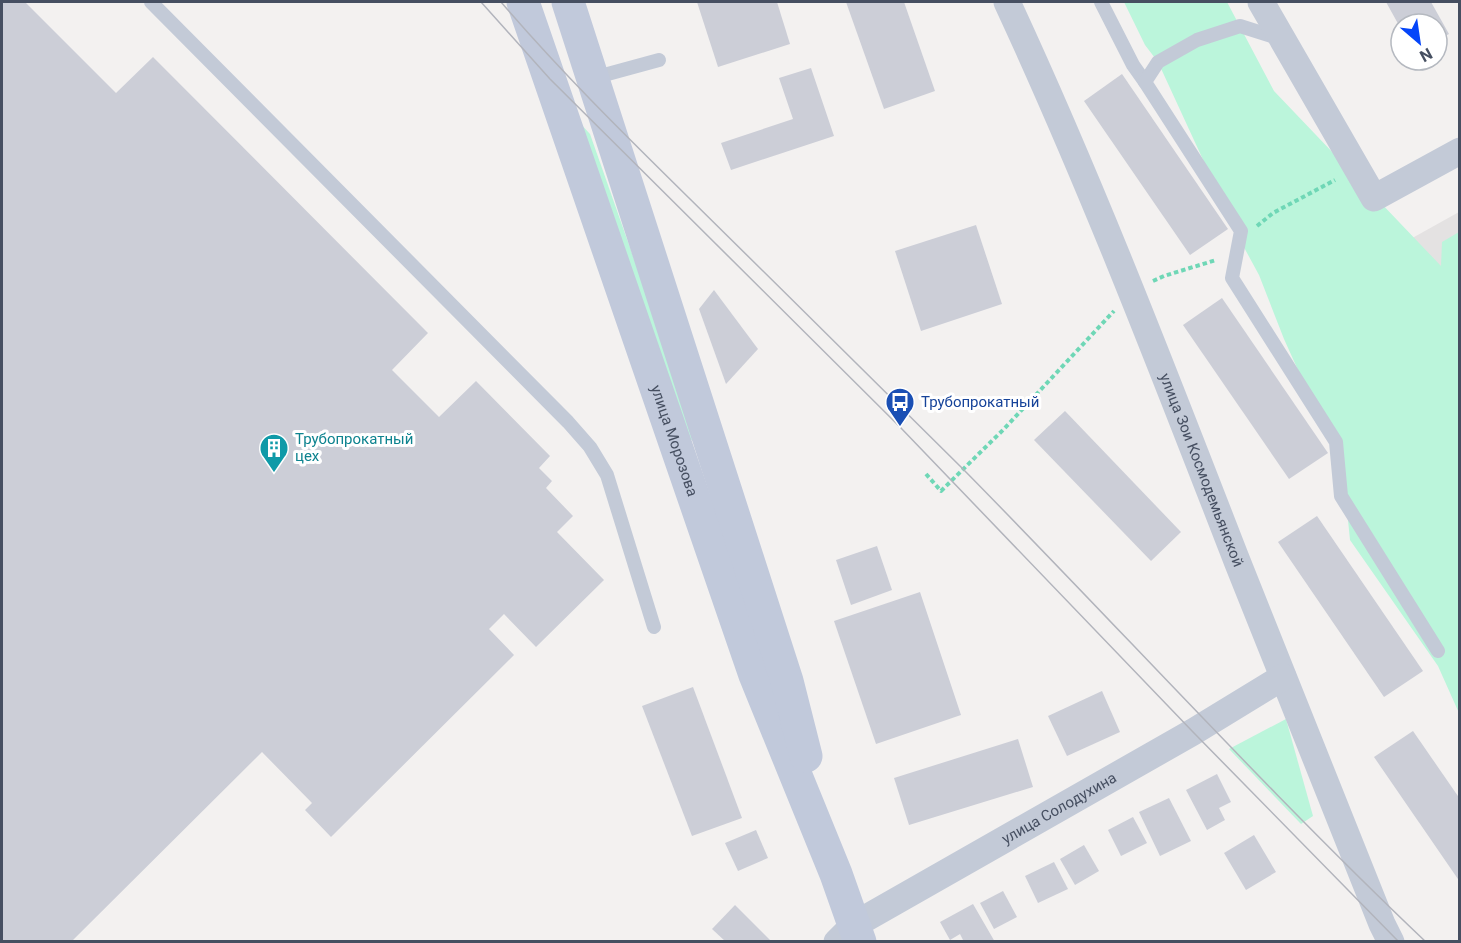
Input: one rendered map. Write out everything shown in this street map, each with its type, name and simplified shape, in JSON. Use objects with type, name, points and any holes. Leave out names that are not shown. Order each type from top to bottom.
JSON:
[{"type":"main road","name":"улица Морозова","points":[[522,2],[754,675],[836,874]]},
{"type":"main road","name":"улица Морозова","points":[[568,2],[787,681],[850,936]]},
{"type":"street","name":"улица Зои Космодемьянской","points":[[1007,2],[1086,181],[1282,677],[1391,942]]},
{"type":"street","points":[[1261,2],[1374,198],[1460,151]]},
{"type":"street","name":"улица Солодухина","points":[[850,936],[1282,677]]},
{"type":"lane","points":[[152,2],[560,413],[590,447],[607,475],[654,627]]},
{"type":"lane","points":[[1101,2],[1133,65],[1241,231],[1232,278],[1336,442],[1341,495],[1438,651]]},
{"type":"lane","points":[[1145,82],[1158,62],[1197,40],[1240,26],[1283,40]]},
{"type":"lane","points":[[593,78],[659,60]]},
{"type":"shaded area","points":[[1459,212],[1459,333],[1407,241]]},
{"type":"green space","points":[[1124,2],[1227,2],[1274,91],[1441,266],[1442,242],[1459,232],[1459,713],[1438,666],[1350,540],[1343,470],[1284,339],[1259,275],[1240,240],[1158,62],[1145,45]]},
{"type":"green space","points":[[577,120],[590,134],[697,438],[684,443]]},
{"type":"green space","points":[[1286,719],[1313,816],[1301,824],[1229,749]]},
{"type":"building","name":"Трубопрокатный цех","points":[[2,2],[25,2],[116,93],[153,57],[428,333],[392,370],[439,417],[476,381],[550,456],[539,468],[552,481],[546,488],[573,516],[557,532],[604,580],[536,647],[504,614],[489,629],[514,655],[331,837],[305,810],[312,803],[262,752],[71,942],[2,942]]},
{"type":"building","points":[[697,2],[777,2],[790,44],[718,67]]},
{"type":"building","points":[[846,2],[904,2],[935,91],[884,109]]},
{"type":"building","points":[[1386,2],[1431,2],[1437,12],[1392,12]]},
{"type":"building","points":[[811,68],[834,136],[731,170],[721,143],[793,119],[779,78]]},
{"type":"building","points":[[1122,74],[1228,229],[1190,255],[1084,101]]},
{"type":"building","points":[[976,225],[1002,304],[921,331],[895,251]]},
{"type":"building","points":[[714,290],[758,349],[726,384],[699,309]]},
{"type":"building","points":[[1222,298],[1328,453],[1289,479],[1183,325]]},
{"type":"building","points":[[1065,411],[1181,532],[1151,561],[1034,440]]},
{"type":"building","points":[[1317,516],[1423,671],[1384,697],[1278,542]]},
{"type":"building","points":[[877,546],[892,590],[851,605],[836,560]]},
{"type":"building","points":[[920,592],[961,715],[876,744],[834,621]]},
{"type":"building","points":[[693,687],[742,818],[692,836],[642,706]]},
{"type":"building","points":[[1102,691],[1120,732],[1067,756],[1048,716]]},
{"type":"building","points":[[1413,731],[1460,799],[1460,882],[1374,757]]},
{"type":"building","points":[[1018,739],[1033,787],[909,825],[894,778]]},
{"type":"building","points":[[1217,774],[1231,802],[1219,808],[1225,820],[1207,830],[1186,790]]},
{"type":"building","points":[[1169,798],[1191,841],[1160,856],[1139,812]]},
{"type":"building","points":[[1133,817],[1147,843],[1121,856],[1108,830]]},
{"type":"building","points":[[756,830],[768,858],[738,871],[725,843]]},
{"type":"building","points":[[1254,835],[1276,872],[1246,890],[1224,853]]},
{"type":"building","points":[[1084,845],[1099,871],[1075,885],[1060,859]]},
{"type":"building","points":[[1054,862],[1068,889],[1038,903],[1025,876]]},
{"type":"building","points":[[1003,891],[1017,917],[994,929],[980,903]]},
{"type":"building","points":[[973,904],[995,942],[964,942],[960,934],[950,940],[940,922]]},
{"type":"building","points":[[735,905],[772,942],[726,942],[712,929]]},
{"type":"tram line","points":[[481,2],[550,79],[900,427],[1193,732],[1399,942]]},
{"type":"tram line","points":[[501,2],[546,53],[617,126],[962,468],[1250,767],[1426,942]]},
{"type":"place","name":"Трубопрокатный","points":[[900,428]]},
{"type":"place","name":"Трубопрокатный цех","points":[[274,474]]}]
